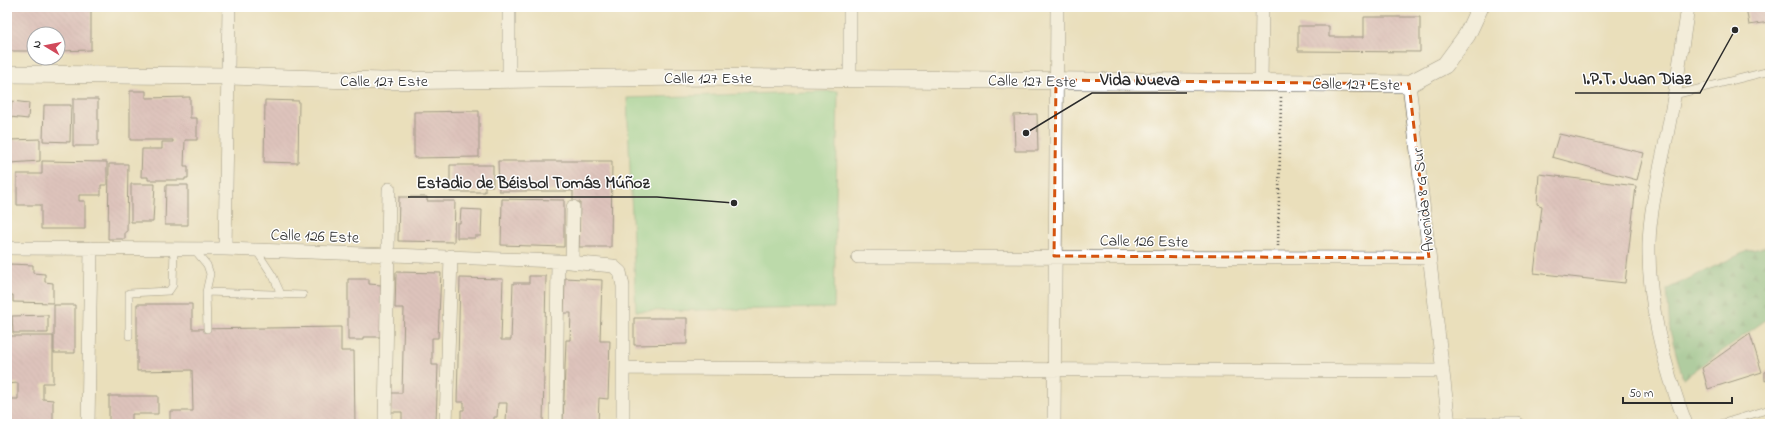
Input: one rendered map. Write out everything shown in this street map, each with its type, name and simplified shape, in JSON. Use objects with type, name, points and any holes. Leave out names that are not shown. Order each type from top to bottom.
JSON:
[{"type":"street","points":[[225,249],[229,7]]},
{"type":"street","points":[[509,7],[509,80]]},
{"type":"street","points":[[850,7],[850,78]]},
{"type":"street","points":[[1054,424],[1053,369],[1057,7]]},
{"type":"street","points":[[1262,7],[1262,82]]},
{"type":"street","points":[[1409,84],[1445,65],[1467,35],[1480,7]]},
{"type":"street","points":[[1686,424],[1675,395],[1657,330],[1649,244],[1656,190],[1674,95],[1688,7]]},
{"type":"street","name":"Calle 127 Este","points":[[7,74],[229,76],[382,81],[687,77],[1409,84]]},
{"type":"street","name":"Avenida 8 G Sur","points":[[1409,84],[1450,424]]},
{"type":"street","points":[[385,424],[389,189]]},
{"type":"street","points":[[572,262],[573,207]]},
{"type":"street","name":"Calle 126 Este","points":[[7,248],[225,249],[451,256],[558,261],[613,266],[620,272],[623,286],[623,368]]},
{"type":"street","points":[[88,424],[91,248]]},
{"type":"street","points":[[446,424],[451,256]]},
{"type":"street","name":"Calle 126 Este","points":[[858,257],[1054,256],[1429,258]]},
{"type":"street","points":[[556,424],[558,261]]},
{"type":"street","points":[[623,424],[623,368],[1443,371]]},
{"type":"street","points":[[1450,424],[1518,424]]},
{"type":"lane","points":[[1674,95],[1770,71]]},
{"type":"lane","points":[[129,336],[129,292],[169,291],[173,285],[174,248]]},
{"type":"lane","points":[[194,249],[207,265],[210,274],[206,292],[207,329]]},
{"type":"lane","points":[[256,250],[273,276],[281,294]]},
{"type":"lane","points":[[206,292],[303,295]]},
{"type":"lane","points":[[1720,424],[1770,409]]},
{"type":"path","points":[[1278,258],[1281,82]]},
{"type":"highlighted area","points":[[1056,80],[1409,84],[1429,258],[1054,256]]},
{"type":"green space","points":[[838,91],[834,308],[636,311],[627,98]]},
{"type":"green space","points":[[1770,246],[1770,317],[1683,379],[1670,331],[1667,289],[1747,251]]},
{"type":"building","points":[[7,7],[91,7],[91,50],[66,51],[66,26],[26,26],[26,51],[7,51]]},
{"type":"building","points":[[1385,7],[1385,9],[1358,8]]},
{"type":"building","points":[[1746,7],[1770,7],[1770,22],[1749,25]]},
{"type":"building","points":[[1364,17],[1420,17],[1420,52],[1298,51],[1298,26],[1329,26],[1329,37],[1364,37]]},
{"type":"building","points":[[130,91],[146,91],[146,98],[190,97],[190,118],[197,118],[197,140],[185,140],[184,166],[188,166],[188,178],[185,178],[185,180],[148,180],[148,177],[141,177],[142,149],[162,149],[162,142],[173,142],[173,140],[130,140]]},
{"type":"building","points":[[73,99],[98,99],[98,146],[73,146]]},
{"type":"building","points":[[265,100],[299,101],[298,163],[264,162]]},
{"type":"building","points":[[12,101],[29,103],[28,119],[10,117]]},
{"type":"building","points":[[44,105],[71,105],[70,142],[43,141]]},
{"type":"building","points":[[479,111],[479,157],[414,158],[414,112]]},
{"type":"building","points":[[1037,114],[1038,151],[1015,151],[1014,115]]},
{"type":"building","points":[[1559,134],[1644,153],[1637,180],[1552,157]]},
{"type":"building","points":[[10,138],[10,140],[40,139],[40,161],[10,163],[10,167],[7,167],[7,139]]},
{"type":"building","points":[[42,161],[107,162],[107,185],[101,185],[101,195],[79,195],[79,201],[85,201],[85,229],[41,229],[41,205],[17,205],[17,174],[42,174]]},
{"type":"building","points":[[498,161],[612,161],[611,247],[579,247],[580,202],[573,202],[573,191],[499,191]]},
{"type":"building","points":[[109,164],[128,164],[127,232],[125,232],[125,239],[108,239]]},
{"type":"building","points":[[450,165],[493,165],[493,186],[485,186],[485,192],[450,192]]},
{"type":"building","points":[[1539,174],[1636,186],[1625,283],[1534,273],[1542,206],[1537,204]]},
{"type":"building","points":[[131,184],[155,184],[153,222],[131,222]]},
{"type":"building","points":[[166,185],[188,185],[188,225],[165,225]]},
{"type":"building","points":[[399,197],[427,197],[427,201],[455,201],[454,242],[398,241]]},
{"type":"building","points":[[502,199],[564,200],[564,247],[501,245]]},
{"type":"building","points":[[461,209],[482,210],[481,236],[475,236],[475,238],[457,238],[457,223],[460,223]]},
{"type":"building","points":[[9,264],[33,265],[33,273],[45,274],[45,282],[53,283],[53,303],[13,302],[13,295],[8,295]]},
{"type":"building","points":[[396,272],[441,273],[438,338],[432,338],[432,365],[438,365],[436,423],[402,424],[402,412],[391,412],[391,393],[402,393],[404,308],[395,308]]},
{"type":"building","points":[[529,276],[546,276],[543,424],[509,424],[506,422],[507,403],[498,403],[497,417],[494,417],[494,424],[461,424],[461,410],[464,410],[464,402],[457,402],[460,278],[503,279],[501,340],[511,340],[513,283],[529,283]]},
{"type":"building","points":[[565,278],[602,280],[600,341],[610,341],[608,399],[599,398],[598,424],[563,424],[566,340],[570,340],[571,313],[564,313]]},
{"type":"building","points":[[348,279],[369,279],[369,284],[381,285],[385,337],[363,337],[363,340],[348,340]]},
{"type":"building","points":[[137,304],[192,304],[192,329],[341,327],[341,351],[354,351],[355,424],[170,424],[170,411],[193,411],[192,370],[137,371]]},
{"type":"building","points":[[54,305],[75,305],[75,353],[54,353]]},
{"type":"building","points":[[48,315],[48,333],[13,333],[12,316]]},
{"type":"building","points":[[634,318],[687,318],[687,344],[634,345]]},
{"type":"building","points":[[1750,334],[1762,372],[1708,389],[1702,368]]},
{"type":"building","points":[[7,336],[53,336],[53,383],[43,383],[43,399],[53,400],[53,424],[7,424],[7,399],[18,399],[18,383],[7,384]]},
{"type":"building","points":[[1770,370],[1770,379],[1765,381],[1765,372]]},
{"type":"building","points":[[109,396],[158,396],[158,414],[132,414],[132,424],[109,424]]},
{"type":"place","name":"I.P.T. Juan Diaz","points":[[1735,30]]},
{"type":"place","name":"Vida Nueva","points":[[1026,133]]},
{"type":"place","name":"Estadio de Béisbol Tomás Múñoz","points":[[734,203]]}]
